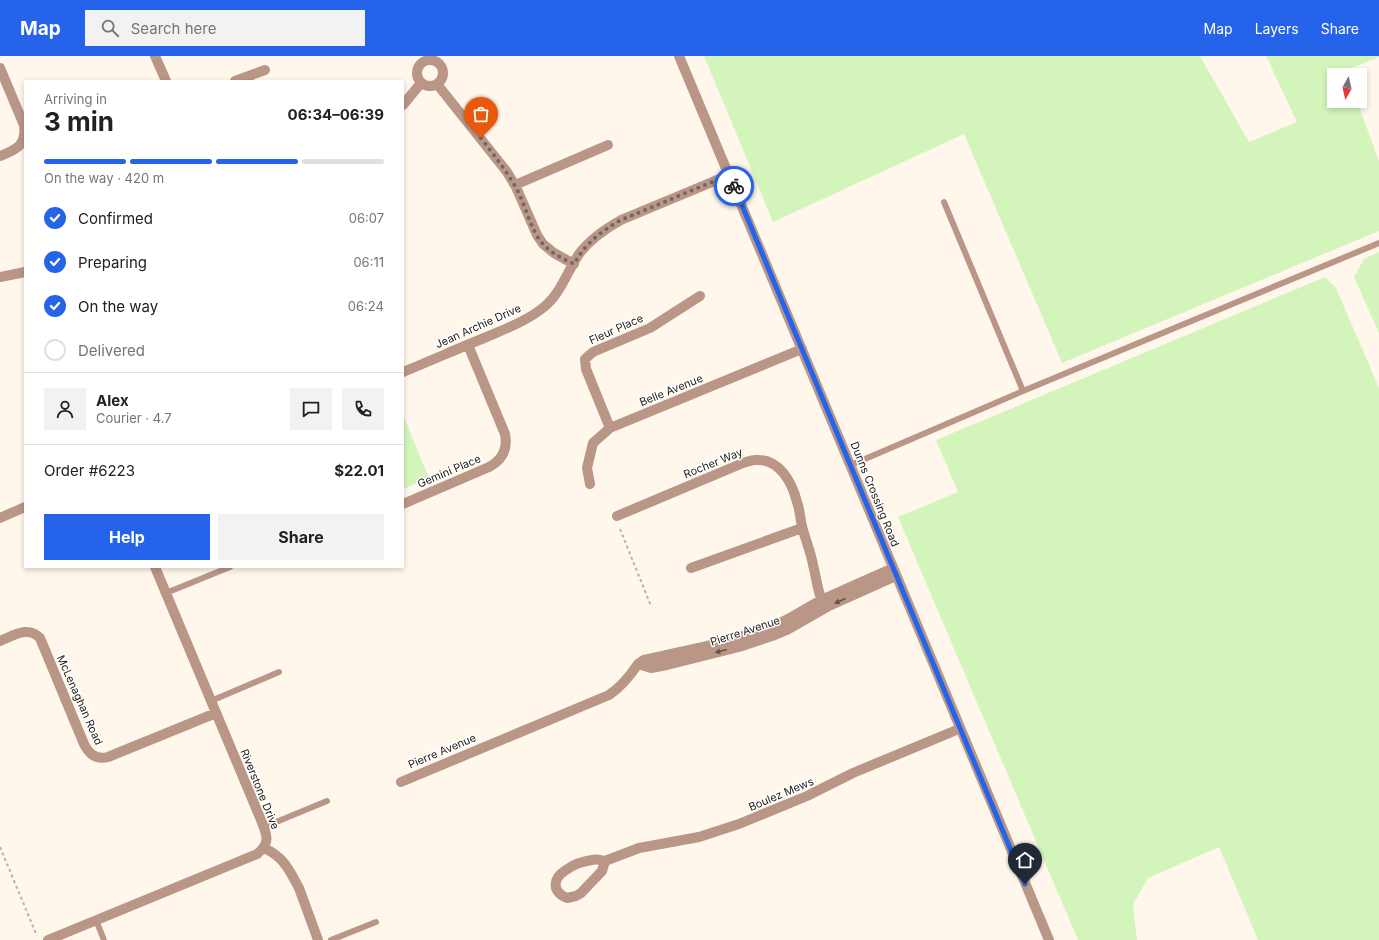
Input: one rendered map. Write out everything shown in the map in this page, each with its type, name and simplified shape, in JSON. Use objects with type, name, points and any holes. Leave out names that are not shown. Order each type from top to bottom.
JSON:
[{"type":"street","points":[[155,56],[166,80]]},
{"type":"street","name":"Dunns Crossing Road","points":[[680,56],[851,465],[959,729],[1049,940]]},
{"type":"street","points":[[419,60],[442,60],[442,78],[437,84],[429,86],[421,83],[417,77],[419,60]]},
{"type":"street","points":[[0,68],[24,125]]},
{"type":"street","points":[[237,80],[265,70]]},
{"type":"street","points":[[404,104],[421,83]]},
{"type":"street","points":[[437,84],[507,172],[515,185],[537,235],[543,244],[554,253],[574,264]]},
{"type":"street","points":[[0,156],[17,148],[22,143],[24,136]]},
{"type":"street","points":[[515,185],[608,145]]},
{"type":"street","name":"Jean Archie Drive","points":[[404,372],[468,345],[533,315],[545,307],[561,287],[580,254],[592,240],[607,228],[621,220],[729,175]]},
{"type":"street","points":[[0,277],[24,272]]},
{"type":"street","name":"Fleur Place","points":[[610,428],[586,369],[585,359],[593,352],[650,328],[700,296]]},
{"type":"street","name":"Gemini Place","points":[[404,504],[495,464],[503,454],[506,441],[505,434],[468,345]]},
{"type":"street","name":"Belle Avenue","points":[[590,484],[587,468],[593,443],[610,428],[802,349]]},
{"type":"street","name":"Rocher Way","points":[[617,516],[743,463],[760,460],[775,465],[789,480],[797,502],[802,528],[813,564],[816,585],[823,604]]},
{"type":"street","points":[[0,518],[24,507]]},
{"type":"street","points":[[691,568],[802,528]]},
{"type":"street","name":"Riverstone Drive","points":[[155,568],[264,828],[267,840],[264,848]]},
{"type":"street","name":"Pierre Avenue","points":[[400,782],[609,695],[618,689],[638,664],[644,660],[703,647],[765,630],[894,572]]},
{"type":"street","name":"McLenaghan Road","points":[[0,641],[27,631],[32,632],[40,638],[84,744],[91,754],[99,758],[108,757],[216,713]]},
{"type":"street","name":"Boulez Mews","points":[[605,861],[602,871],[576,896],[567,898],[558,892],[556,888],[556,880],[564,870],[577,864],[592,860],[605,861],[639,848],[699,837],[739,824],[807,796],[853,773],[959,729]]},
{"type":"street","points":[[48,940],[257,854],[264,848],[281,858],[295,881],[318,940]]},
{"type":"lane","points":[[944,202],[1023,391]]},
{"type":"lane","points":[[851,465],[1023,391],[1379,243]]},
{"type":"lane","points":[[166,593],[228,568]]},
{"type":"lane","points":[[211,701],[279,672]]},
{"type":"lane","points":[[264,828],[327,801]]},
{"type":"lane","points":[[96,920],[104,940]]},
{"type":"lane","points":[[331,940],[376,922]]},
{"type":"path","points":[[620,529],[651,606]]},
{"type":"path","points":[[0,847],[37,936]]},
{"type":"green space","points":[[704,56],[1200,56],[1249,142],[1297,122],[1266,56],[1379,56],[1351,68],[1327,68],[1327,108],[1360,108],[1379,161],[1379,231],[1062,363],[964,134],[773,222]]},
{"type":"green space","points":[[1379,252],[1379,333],[1354,277],[1364,259]]},
{"type":"green space","points":[[1325,277],[1336,288],[1379,388],[1379,940],[1258,940],[1219,847],[1148,878],[1133,904],[1137,940],[1078,940],[898,517],[958,492],[936,440]]},
{"type":"green space","points":[[404,417],[429,478],[404,489]]},
{"type":"way so far","points":[[481,138],[507,172],[516,187],[537,235],[543,244],[554,253],[574,264],[592,240],[607,228],[621,220],[729,175],[734,186]]},
{"type":"route","points":[[734,186],[1025,884]]}]
